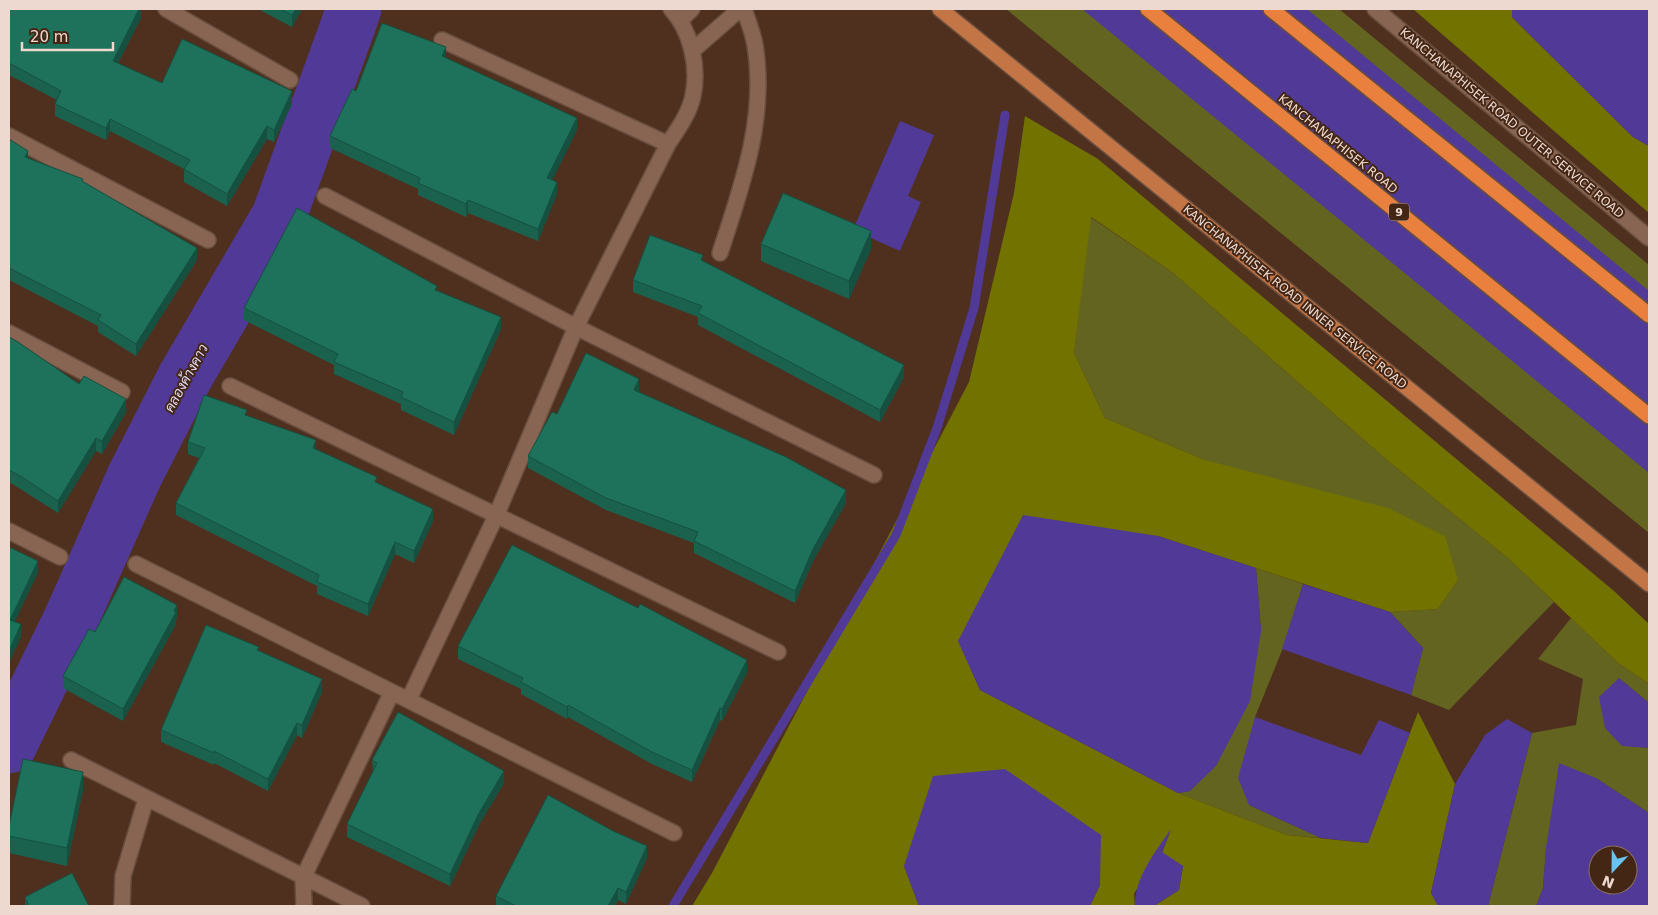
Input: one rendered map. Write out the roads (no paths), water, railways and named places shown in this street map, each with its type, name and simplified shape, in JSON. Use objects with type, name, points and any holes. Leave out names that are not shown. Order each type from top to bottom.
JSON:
[{"type":"highway","name":"KANCHANAPHISEK ROAD","points":[[1148,9],[1649,416]]},
{"type":"highway","points":[[1272,9],[1649,315]]},
{"type":"main road","name":"KANCHANAPHISEK ROAD INNER SERVICE ROAD","points":[[940,9],[1649,584]]},
{"type":"street","points":[[166,9],[290,80]]},
{"type":"street","points":[[409,700],[496,516],[576,327],[668,144],[685,117],[693,95],[692,51],[681,20],[670,9]]},
{"type":"street","points":[[681,20],[692,9]]},
{"type":"street","points":[[692,51],[740,9]]},
{"type":"street","points":[[720,253],[745,179],[754,138],[755,44],[744,9]]},
{"type":"street","name":"KANCHANAPHISEK ROAD OUTER SERVICE ROAD","points":[[1375,9],[1649,238]]},
{"type":"street","points":[[442,40],[668,144]]},
{"type":"street","points":[[9,136],[208,240]]},
{"type":"street","points":[[325,196],[576,327],[874,476]]},
{"type":"street","points":[[9,332],[122,392]]},
{"type":"street","points":[[230,386],[778,652]]},
{"type":"street","points":[[9,531],[60,558]]},
{"type":"street","points":[[136,564],[674,833]]},
{"type":"street","points":[[304,906],[303,878],[392,692]]},
{"type":"street","points":[[71,760],[362,906]]},
{"type":"street","points":[[122,906],[123,876],[146,799]]},
{"type":"waterway","name":"คลองค้างคาว","points":[[9,746],[71,619],[135,475],[185,377],[279,216],[354,9]]},
{"type":"waterway","points":[[673,906],[896,535],[937,428],[974,308],[1005,115]]}]
